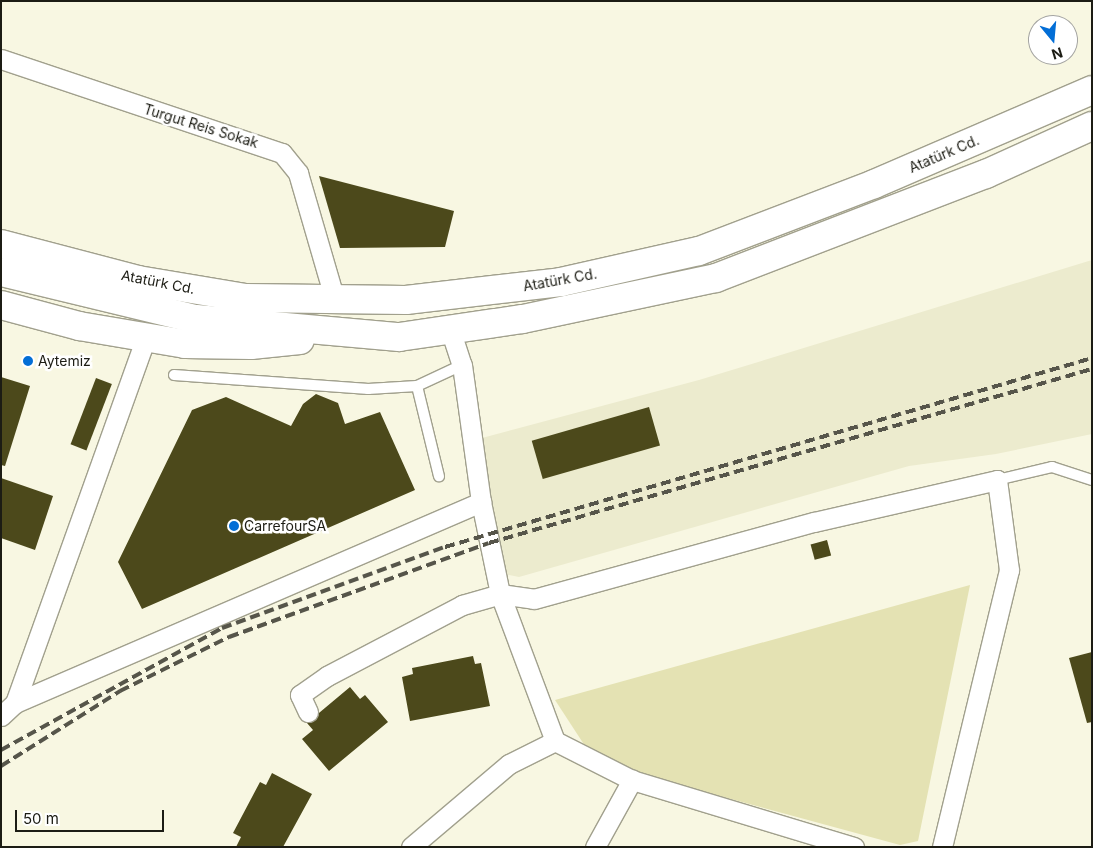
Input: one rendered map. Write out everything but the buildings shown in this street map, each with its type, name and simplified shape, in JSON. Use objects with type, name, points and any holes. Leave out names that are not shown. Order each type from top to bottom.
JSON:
[{"type":"main road","name":"Atatürk Cd.","points":[[1,244],[168,285],[246,298],[334,297],[406,300],[561,282],[699,252],[874,184],[1092,90]]},
{"type":"main road","name":"Atatürk Cd.","points":[[1,272],[196,318],[399,337],[450,328],[523,319],[716,278],[986,174],[1092,126]]},
{"type":"main road","points":[[1,228],[90,258],[334,297]]},
{"type":"main road","points":[[1,305],[79,326],[185,344],[251,345],[361,333]]},
{"type":"street","name":"Turgut Reis Sokak","points":[[1,59],[282,153],[298,173],[334,297]]},
{"type":"street","points":[[450,328],[462,365],[481,502],[500,594],[555,741],[632,780],[854,847]]},
{"type":"street","points":[[15,703],[146,338]]},
{"type":"street","points":[[308,712],[300,695],[328,676],[462,605],[500,594],[534,599],[814,522],[997,480],[1009,570],[942,847]]},
{"type":"street","points":[[1,716],[15,703],[481,502]]},
{"type":"street","points":[[411,847],[509,764],[555,741]]},
{"type":"street","points":[[595,847],[632,780]]},
{"type":"lane","points":[[174,375],[320,388],[416,386],[462,365]]},
{"type":"lane","points":[[416,386],[439,476]]},
{"type":"lane","points":[[997,480],[1052,467],[1092,480]]},
{"type":"shaded area","points":[[1092,260],[1092,434],[996,454],[909,466],[519,577],[489,571],[470,495],[467,442],[699,380]]},
{"type":"shaded area","points":[[970,585],[918,841],[900,845],[632,772],[585,746],[555,700]]},
{"type":"railway","points":[[1,750],[222,628],[445,547],[1092,358]]},
{"type":"railway","points":[[1,766],[120,691],[229,637],[489,543],[1092,369]]},
{"type":"place","name":"Aytemiz","points":[[28,361]]},
{"type":"place","name":"CarrefourSA","points":[[234,526]]}]
